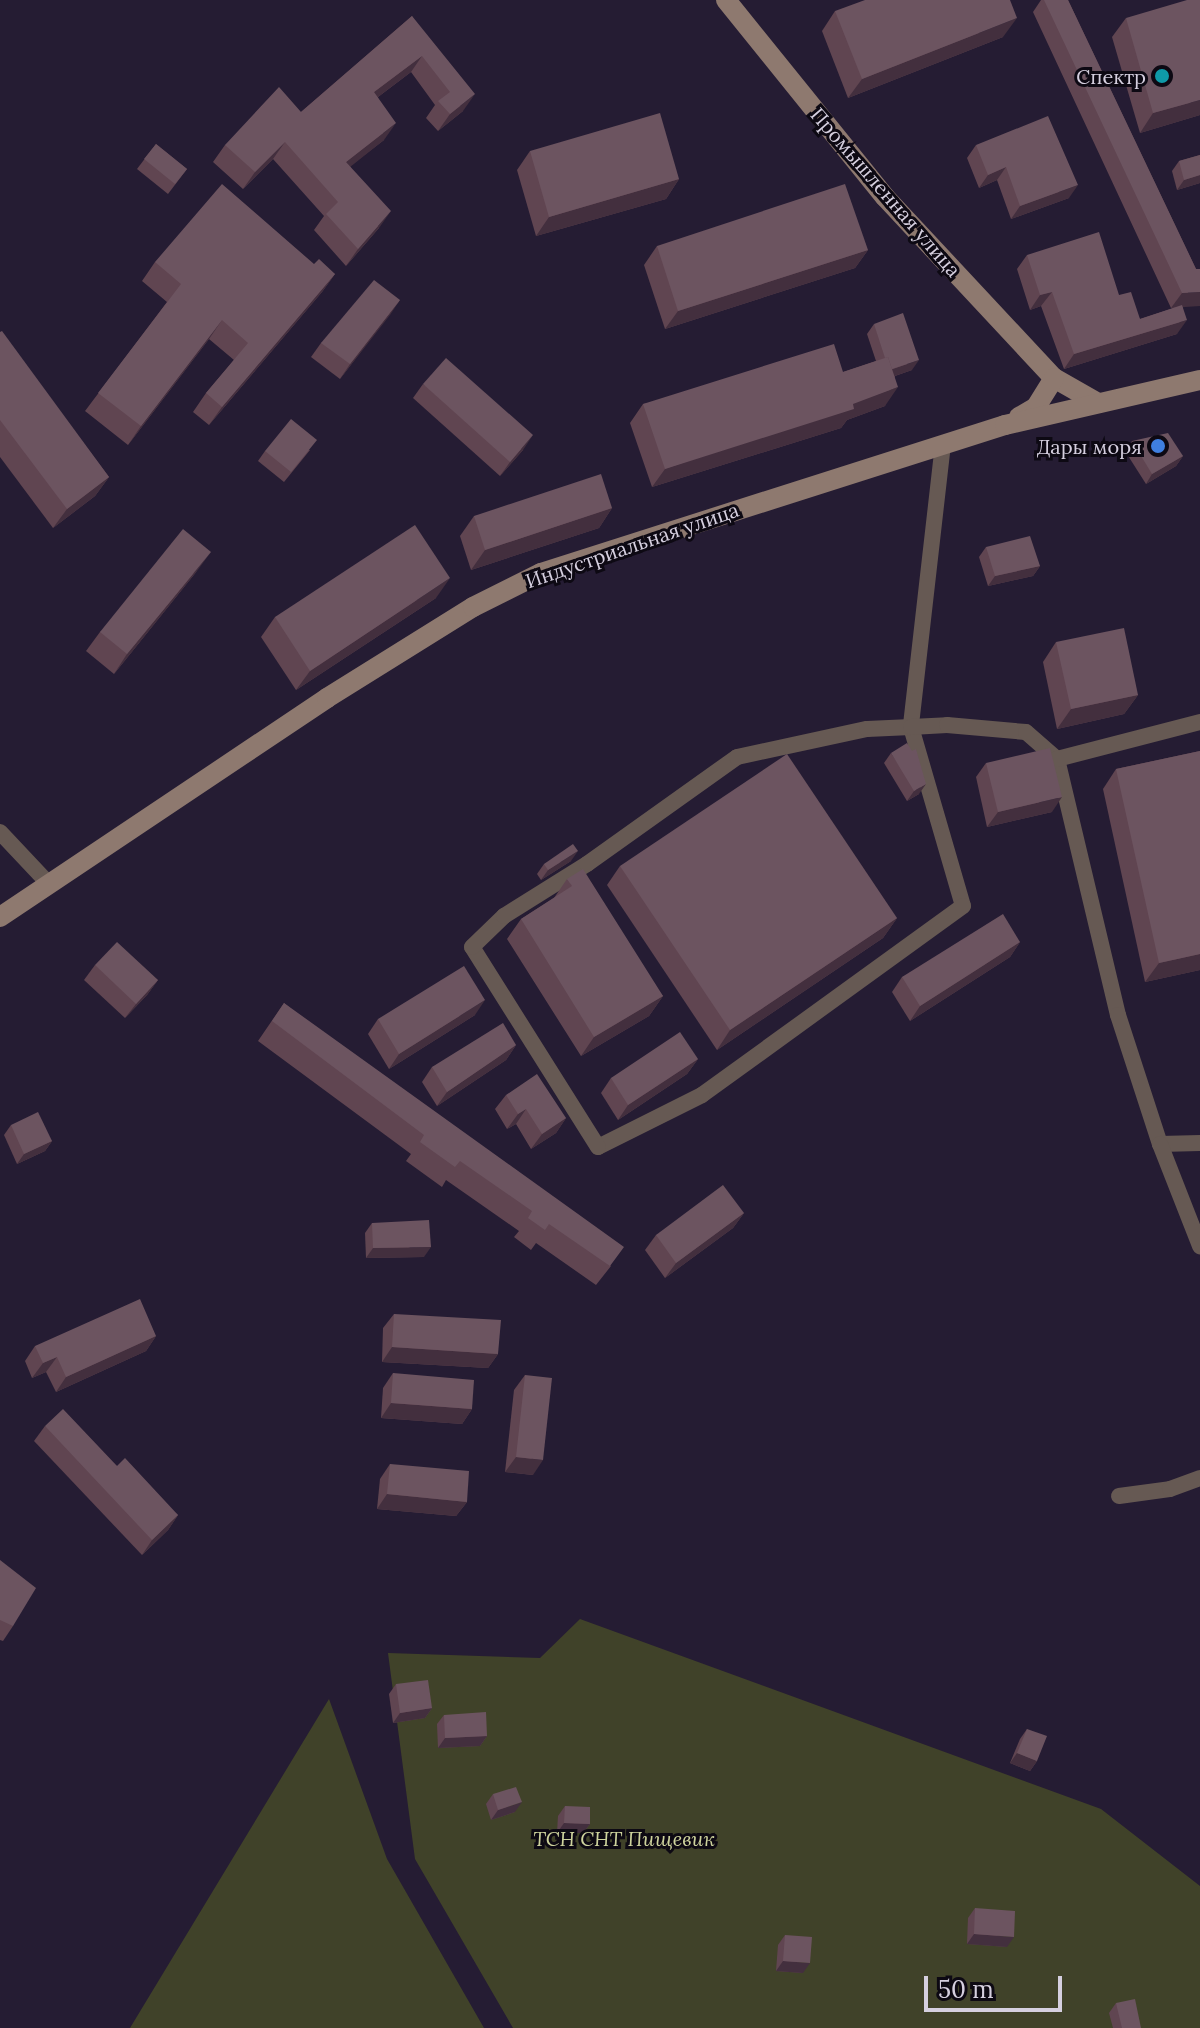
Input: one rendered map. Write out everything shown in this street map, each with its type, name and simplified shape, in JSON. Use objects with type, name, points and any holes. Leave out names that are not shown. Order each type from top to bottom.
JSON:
[{"type":"main road","name":"Промышленная улица","points":[[726,0],[885,197],[1054,378],[1096,402]]},
{"type":"main road","points":[[1005,425],[1036,407],[1054,378]]},
{"type":"main road","name":"Индустриальная улица","points":[[0,917],[327,698],[473,607],[541,573],[1005,425],[1200,380]]},
{"type":"street","points":[[943,444],[911,727],[963,906],[702,1095],[598,1147],[472,947],[504,916],[587,864],[737,757],[867,729],[911,727],[1026,732],[1057,759],[1118,1015],[1160,1144],[1200,1246]]},
{"type":"street","points":[[1057,759],[1200,722]]},
{"type":"street","points":[[0,832],[49,884]]},
{"type":"street","points":[[1160,1144],[1200,1143]]},
{"type":"street","points":[[1119,1496],[1170,1489],[1200,1478]]},
{"type":"green space","name":"ТСН СНТ Пищевик","points":[[580,1619],[1101,1809],[1200,1886],[1200,2028],[513,2028],[415,1859],[388,1653],[540,1658]]},
{"type":"green space","points":[[329,1699],[387,1859],[484,2028],[130,2028]]},
{"type":"building","points":[[865,0],[1010,0],[1017,18],[862,79],[835,11]]},
{"type":"building","points":[[1044,0],[1068,0],[1196,269],[1200,269],[1200,292],[1182,293]]},
{"type":"building","name":"Спектр","points":[[1187,0],[1200,0],[1200,100],[1153,113],[1126,18]]},
{"type":"building","points":[[412,16],[475,94],[450,114],[438,101],[450,92],[422,56],[374,92],[396,123],[346,162],[391,211],[358,249],[326,214],[338,202],[285,142],[255,172],[225,145],[279,87],[301,112]]},
{"type":"building","points":[[660,113],[679,179],[549,217],[530,151]]},
{"type":"building","points":[[1048,116],[1078,185],[1020,206],[1006,167],[988,175],[976,145]]},
{"type":"building","points":[[156,144],[187,169],[175,184],[144,159]]},
{"type":"building","points":[[1200,155],[1200,175],[1184,180],[1179,161]]},
{"type":"building","points":[[222,184],[314,264],[319,259],[335,274],[222,407],[206,393],[248,343],[222,320],[141,426],[98,393],[181,284],[155,262]]},
{"type":"building","points":[[845,184],[868,250],[678,311],[657,246]]},
{"type":"building","points":[[1099,232],[1119,295],[1131,292],[1140,319],[1182,305],[1187,320],[1074,354],[1052,292],[1040,295],[1027,255]]},
{"type":"building","points":[[374,280],[400,300],[350,364],[321,343]]},
{"type":"building","points":[[903,313],[919,360],[892,369],[888,357],[885,358],[874,324]]},
{"type":"building","points":[[2,331],[109,477],[67,509],[0,420]]},
{"type":"building","points":[[834,344],[843,372],[888,357],[898,387],[853,404],[854,409],[665,469],[643,404]]},
{"type":"building","points":[[446,358],[533,435],[510,462],[423,384]]},
{"type":"building","points":[[291,419],[317,440],[291,472],[265,451]]},
{"type":"building","points":[[1168,433],[1183,456],[1152,474],[1132,441]]},
{"type":"building","points":[[601,474],[612,508],[485,550],[474,516]]},
{"type":"building","points":[[415,525],[450,578],[310,671],[275,617]]},
{"type":"building","points":[[183,529],[211,552],[127,654],[100,632]]},
{"type":"building","points":[[1030,536],[1040,566],[995,576],[986,547]]},
{"type":"building","points":[[1124,628],[1138,695],[1071,709],[1056,642]]},
{"type":"building","points":[[907,743],[912,751],[916,749],[926,784],[914,791],[891,753]]},
{"type":"building","points":[[1050,748],[1062,797],[998,812],[986,763]]},
{"type":"building","points":[[1200,751],[1200,954],[1159,963],[1116,769]]},
{"type":"building","points":[[787,754],[897,918],[730,1030],[620,866]]},
{"type":"building","points":[[573,844],[578,851],[548,870],[544,864]]},
{"type":"building","points":[[583,869],[663,996],[594,1037],[521,919],[572,886],[567,879]]},
{"type":"building","points":[[1003,914],[1020,942],[920,1006],[902,977]]},
{"type":"building","points":[[117,942],[158,980],[136,1004],[95,965]]},
{"type":"building","points":[[464,966],[485,1000],[399,1054],[378,1019]]},
{"type":"building","points":[[284,1003],[624,1247],[610,1266],[549,1224],[545,1230],[528,1218],[532,1211],[460,1161],[455,1167],[420,1142],[424,1135],[272,1021]]},
{"type":"building","points":[[503,1023],[516,1045],[447,1092],[432,1067]]},
{"type":"building","points":[[680,1032],[698,1059],[628,1105],[611,1078]]},
{"type":"building","points":[[537,1074],[566,1118],[542,1134],[526,1109],[518,1114],[506,1095]]},
{"type":"building","points":[[38,1112],[52,1141],[24,1154],[11,1125]]},
{"type":"building","points":[[723,1185],[744,1213],[676,1263],[656,1235]]},
{"type":"building","points":[[429,1220],[431,1247],[373,1248],[372,1223]]},
{"type":"building","points":[[140,1299],[156,1336],[66,1377],[57,1357],[43,1363],[35,1346]]},
{"type":"building","points":[[394,1314],[501,1320],[498,1354],[392,1347]]},
{"type":"building","points":[[393,1373],[474,1380],[472,1409],[391,1403]]},
{"type":"building","points":[[525,1375],[552,1378],[543,1460],[516,1457]]},
{"type":"building","points":[[63,1409],[117,1466],[125,1458],[178,1515],[152,1540],[45,1426]]},
{"type":"building","points":[[390,1464],[469,1471],[467,1502],[387,1494]]},
{"type":"building","points":[[0,1560],[36,1588],[13,1626],[0,1620]]},
{"type":"building","points":[[428,1680],[432,1708],[400,1713],[396,1684]]},
{"type":"building","points":[[486,1712],[487,1736],[445,1738],[444,1715]]},
{"type":"building","points":[[1027,1729],[1047,1736],[1037,1761],[1017,1753]]},
{"type":"building","points":[[516,1787],[522,1802],[498,1810],[493,1794]]},
{"type":"building","points":[[565,1806],[590,1807],[590,1824],[564,1823]]},
{"type":"building","points":[[975,1908],[1015,1911],[1014,1937],[974,1934]]},
{"type":"building","points":[[785,1935],[812,1937],[810,1963],[783,1961]]},
{"type":"building","points":[[1135,1999],[1141,2028],[1122,2028],[1116,2003]]},
{"type":"place","name":"Спектр","points":[[1162,76]]},
{"type":"place","name":"Дары моря","points":[[1158,446]]}]
